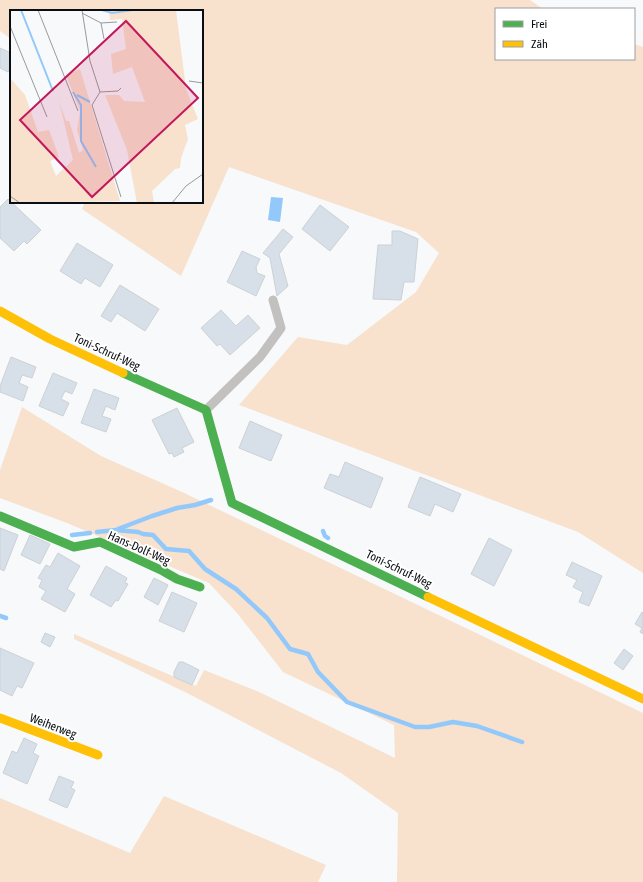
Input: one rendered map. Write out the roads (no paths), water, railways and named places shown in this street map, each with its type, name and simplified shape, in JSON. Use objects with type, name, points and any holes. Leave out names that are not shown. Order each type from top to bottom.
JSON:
[{"type":"street","name":"Toni-Schruf-Weg","points":[[0,311],[81,354],[206,410],[232,503],[643,699]]},
{"type":"street","name":"Hans-Dolf-Weg","points":[[0,516],[74,547],[100,542],[178,579],[200,587]]},
{"type":"street","name":"Weiherweg","points":[[0,718],[98,755]]},
{"type":"lane","points":[[206,410],[260,357],[281,328],[273,300]]},
{"type":"water","points":[[271,197],[283,198],[280,222],[268,220]]},
{"type":"waterway","points":[[118,529],[177,508],[195,505],[211,500]]},
{"type":"waterway","points":[[97,532],[116,530],[153,535],[166,549],[189,551],[205,569],[236,589],[267,618],[290,649],[308,654],[318,672],[347,702],[415,727],[429,727],[453,722],[477,726],[522,742]]},
{"type":"waterway","points":[[323,531],[325,536],[328,538]]},
{"type":"waterway","points":[[72,535],[90,533]]},
{"type":"waterway","points":[[0,616],[6,618]]}]
